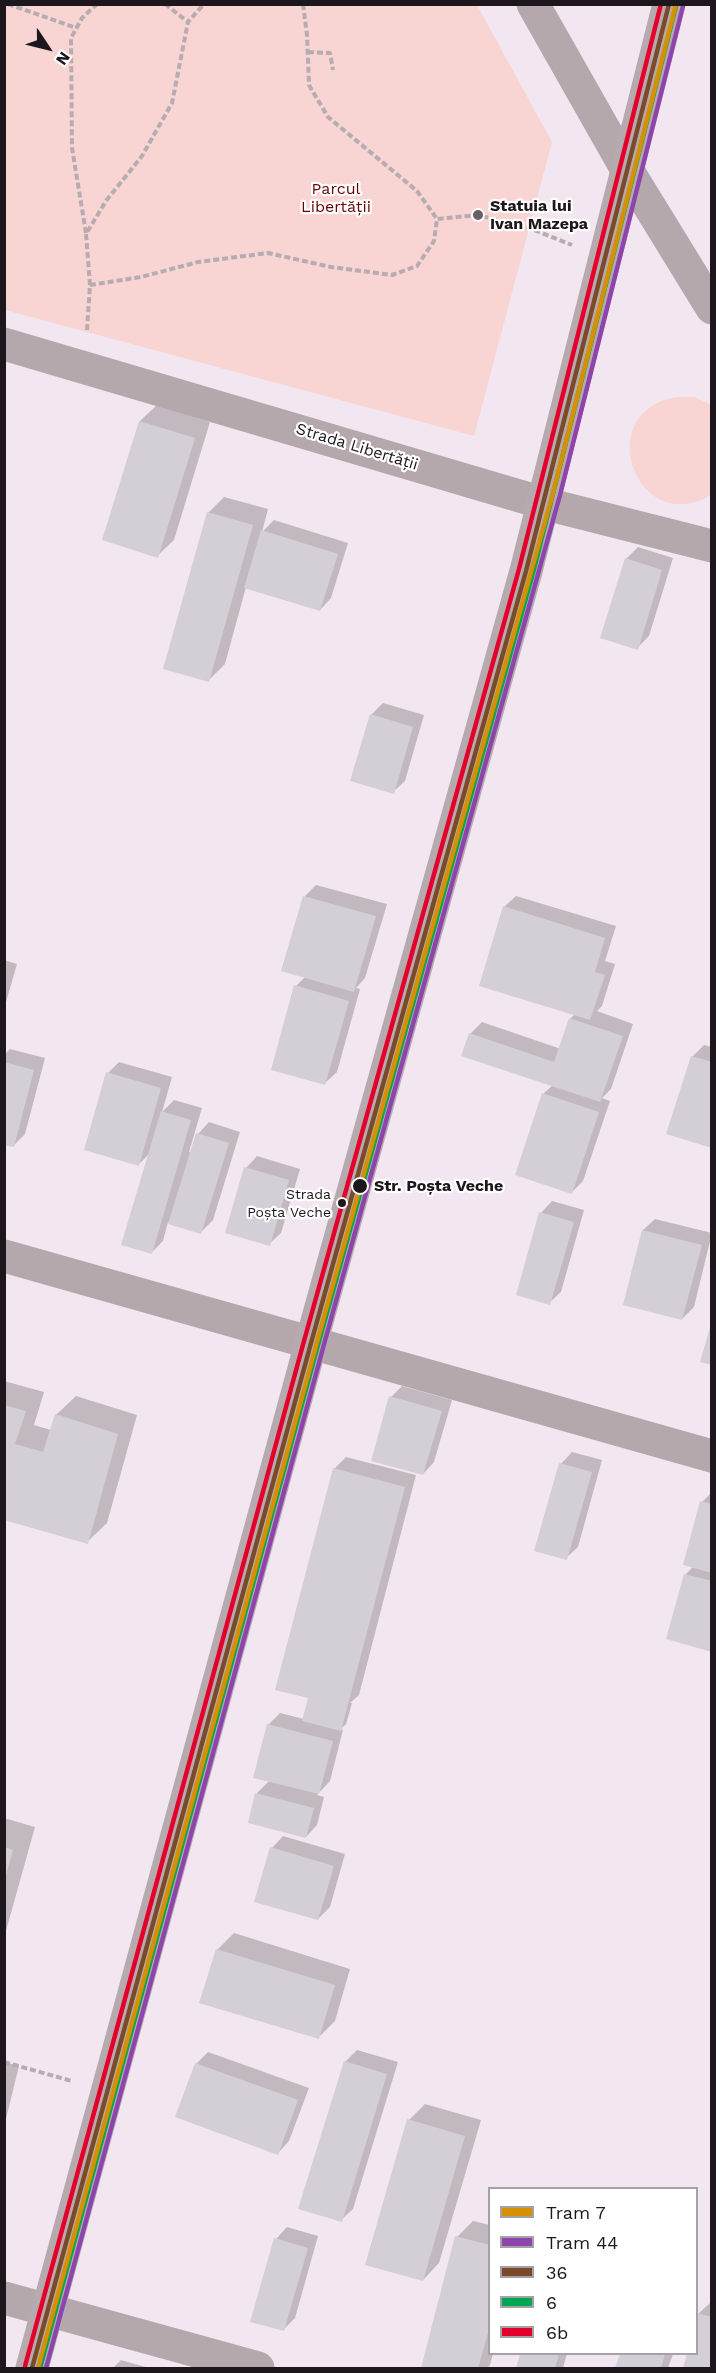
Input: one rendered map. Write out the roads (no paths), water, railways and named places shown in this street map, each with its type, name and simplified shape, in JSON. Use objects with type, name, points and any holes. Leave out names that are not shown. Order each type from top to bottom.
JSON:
[{"type":"main road","points":[[32,2368],[311,1342],[544,503],[606,259],[626,168],[669,4]]},
{"type":"street","points":[[533,4],[626,168],[711,308]]},
{"type":"street","name":"Strada Libertății","points":[[4,344],[544,503],[711,546]]},
{"type":"street","points":[[4,1256],[711,1456]]},
{"type":"street","points":[[4,2298],[258,2368]]},
{"type":"tram line","name":"7","points":[[38,2368],[319,1335],[553,493],[676,4]]},
{"type":"tram line","name":"44","points":[[46,2368],[326,1337],[560,495],[683,6]]},
{"type":"place","name":"Statuia lui Ivan Mazepa","points":[[478,215]]},
{"type":"place","name":"Str. Poșta Veche","points":[[360,1186]]},
{"type":"place","name":"Strada Poșta Veche","points":[[342,1203]]},
{"type":"park label","name":"Parcul Libertății","points":[[336,198]]}]
